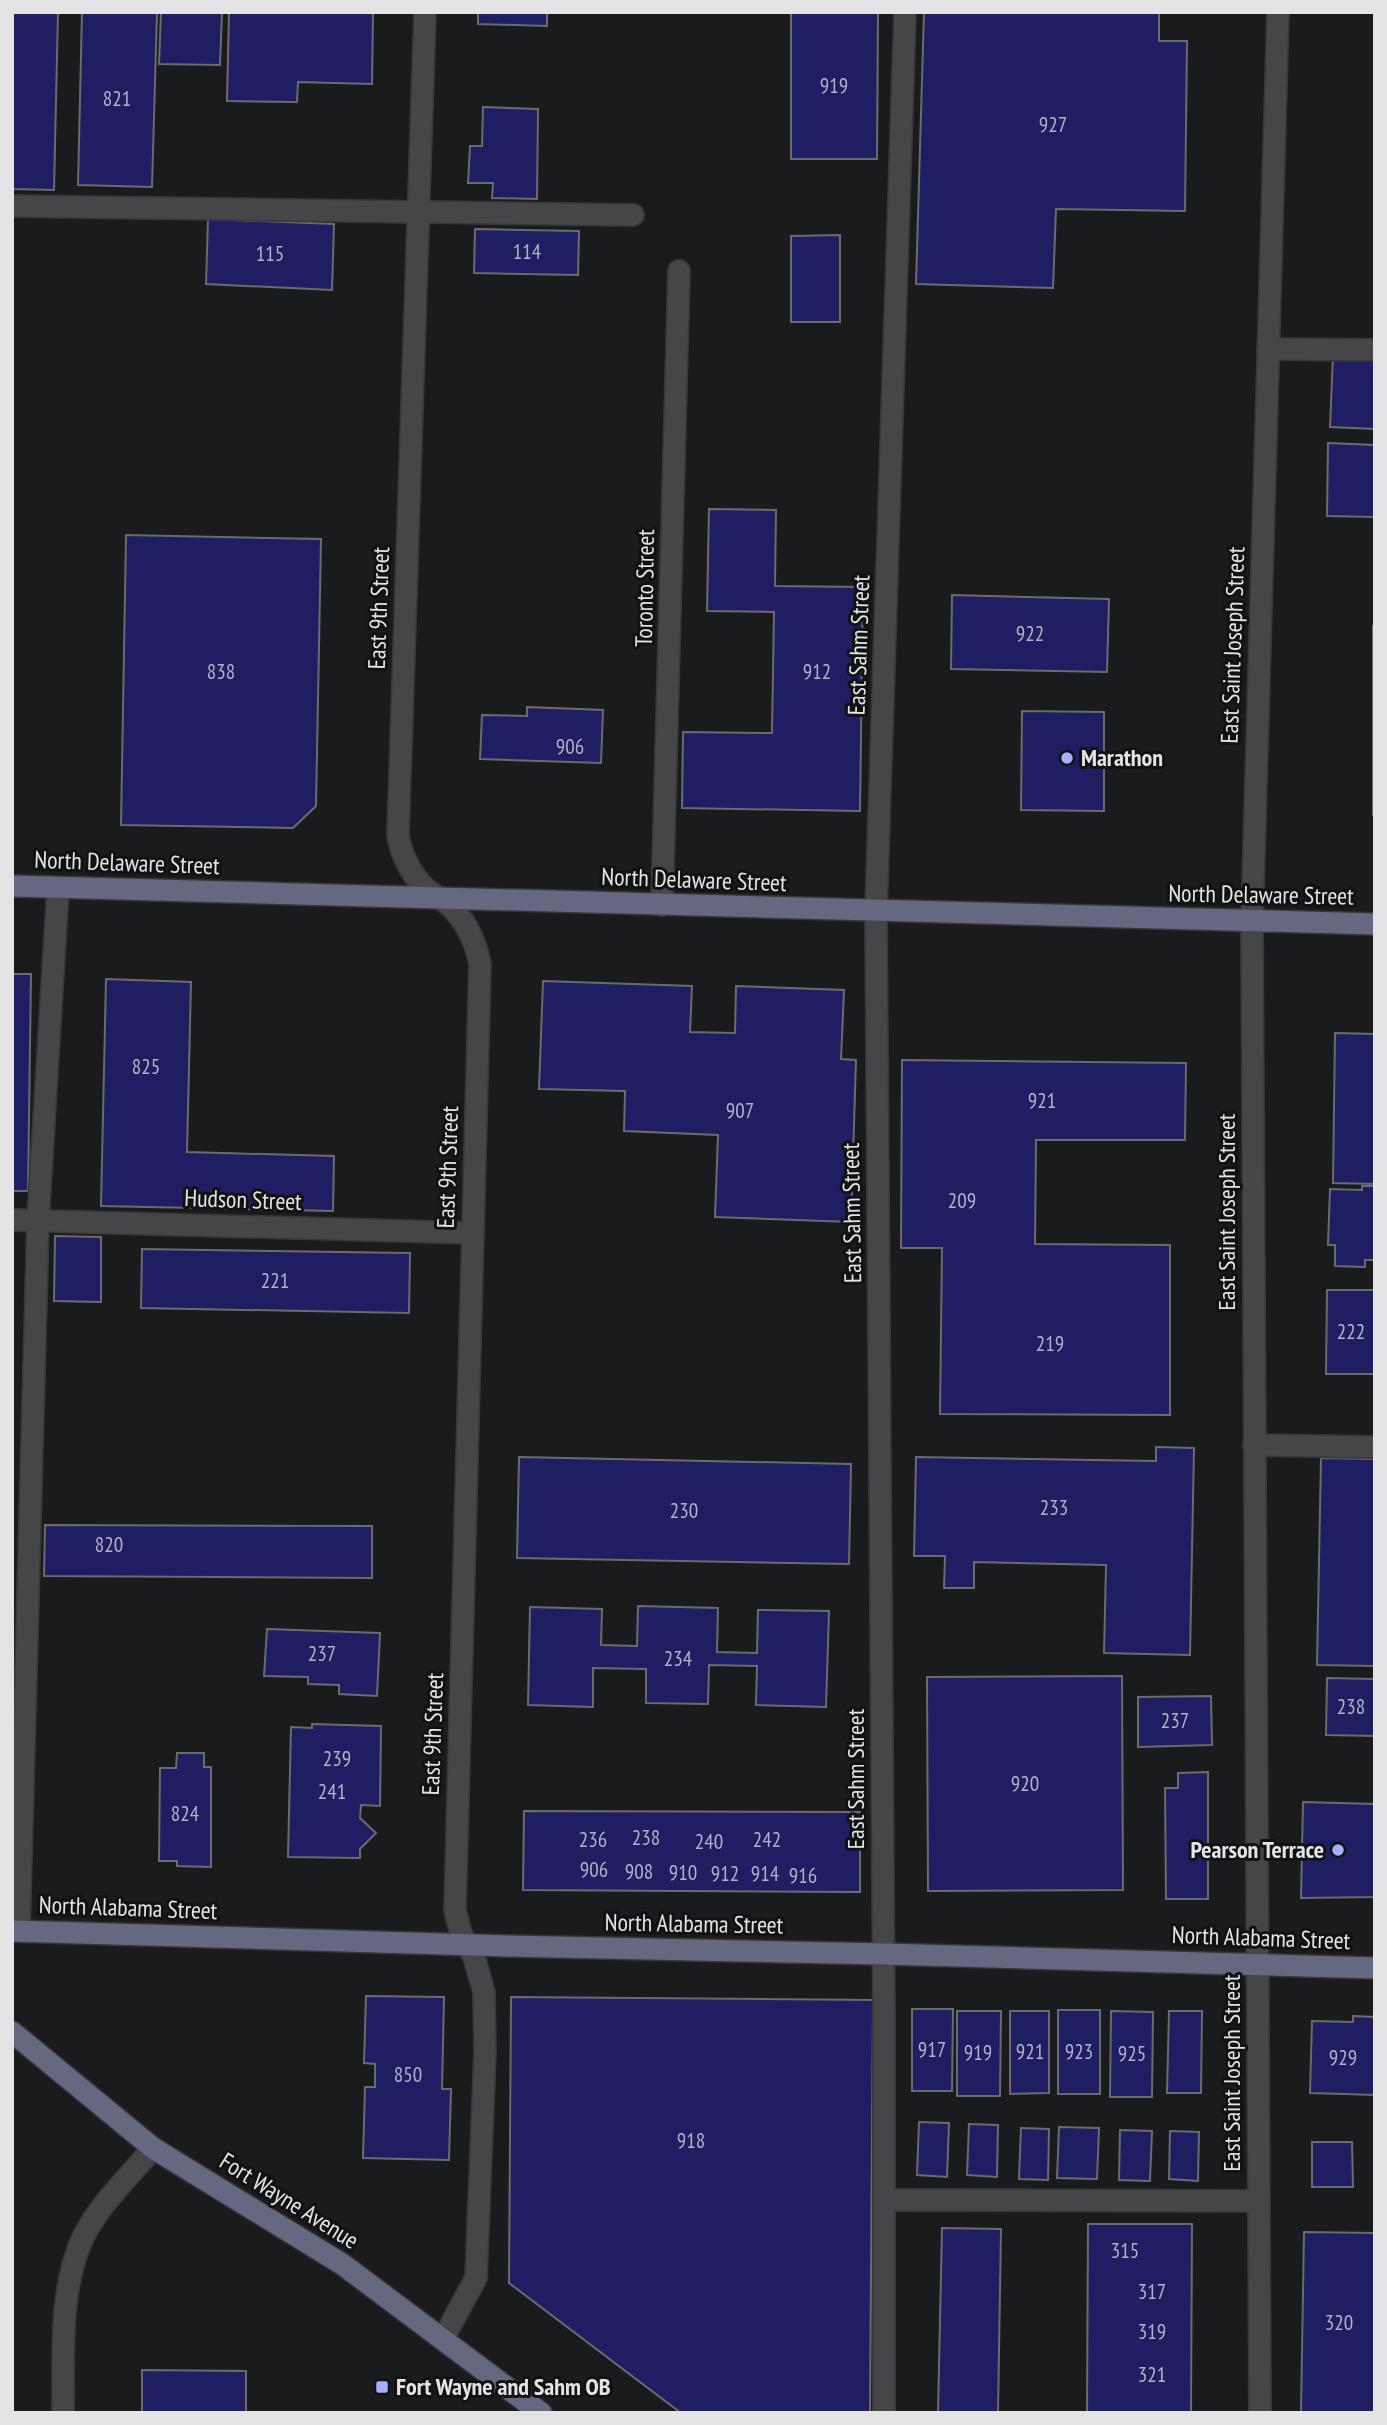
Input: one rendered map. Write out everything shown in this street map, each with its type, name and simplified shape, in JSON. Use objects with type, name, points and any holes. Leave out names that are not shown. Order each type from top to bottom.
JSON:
[{"type":"main road","name":"North Delaware Street","points":[[12,886],[1375,924]]},
{"type":"main road","name":"North Alabama Street","points":[[15,1931],[1375,1968]]},
{"type":"main road","name":"Fort Wayne Avenue","points":[[12,2032],[153,2148],[342,2264],[541,2413]]},
{"type":"street","name":"East 9th Street","points":[[425,12],[398,834],[401,851],[424,887],[454,910],[468,929],[480,964],[455,1910],[461,1934],[474,1956],[484,1992],[485,2052],[476,2278],[443,2339]]},
{"type":"street","name":"East Sahm Street","points":[[884,2413],[884,1954],[876,912],[905,12]]},
{"type":"street","name":"East Saint Joseph Street","points":[[1260,2413],[1251,921],[1278,12]]},
{"type":"street","points":[[12,206],[633,215]]},
{"type":"street","name":"Toronto Street","points":[[662,905],[679,271]]},
{"type":"street","points":[[1268,349],[1375,350]]},
{"type":"street","points":[[15,1931],[38,1221],[58,888]]},
{"type":"street","name":"Hudson Street","points":[[12,1220],[473,1233]]},
{"type":"street","points":[[1254,1445],[1375,1447]]},
{"type":"street","points":[[63,2413],[65,2302],[79,2247],[110,2198],[153,2148]]},
{"type":"street","points":[[884,2200],[1259,2201]]},
{"type":"building","points":[[12,12],[58,12],[54,190],[12,189]]},
{"type":"building","points":[[82,12],[157,12],[152,187],[78,185]]},
{"type":"building","points":[[161,12],[222,12],[220,65],[159,64]]},
{"type":"building","points":[[229,12],[373,12],[372,84],[298,82],[297,102],[227,101]]},
{"type":"building","points":[[478,12],[547,12],[547,26],[478,24]]},
{"type":"building","points":[[791,12],[878,12],[877,159],[791,159]]},
{"type":"building","points":[[924,12],[1159,12],[1159,41],[1187,41],[1185,211],[1056,209],[1053,288],[916,284]]},
{"type":"building","points":[[483,107],[538,109],[537,199],[492,198],[493,183],[468,183],[470,146],[482,146]]},
{"type":"building","points":[[208,219],[334,224],[332,290],[206,284]]},
{"type":"building","points":[[475,229],[579,231],[578,275],[474,273]]},
{"type":"building","points":[[840,235],[840,322],[791,322],[791,236]]},
{"type":"building","points":[[1333,356],[1375,357],[1375,429],[1330,427]]},
{"type":"building","points":[[1328,443],[1375,445],[1375,517],[1327,516]]},
{"type":"building","points":[[709,509],[776,510],[775,586],[863,587],[860,811],[682,808],[683,732],[772,733],[774,612],[707,611]]},
{"type":"building","points":[[126,535],[321,539],[316,806],[293,828],[121,825]]},
{"type":"building","points":[[952,595],[1109,599],[1107,672],[951,669]]},
{"type":"building","points":[[1375,626],[1375,816],[1373,815]]},
{"type":"building","points":[[527,707],[603,710],[601,763],[480,759],[482,715],[527,716]]},
{"type":"building","points":[[1022,711],[1104,712],[1104,811],[1021,810]]},
{"type":"building","points":[[12,974],[31,974],[28,1191],[12,1191]]},
{"type":"building","points":[[106,979],[191,982],[187,1152],[334,1156],[333,1211],[101,1206]]},
{"type":"building","points":[[543,981],[692,986],[690,1032],[735,1033],[736,986],[844,990],[841,1059],[856,1060],[851,1222],[715,1217],[718,1135],[624,1131],[625,1091],[539,1089]]},
{"type":"building","points":[[1335,1033],[1375,1034],[1375,1184],[1333,1183]]},
{"type":"building","points":[[902,1060],[1186,1063],[1185,1140],[1036,1140],[1035,1244],[1170,1245],[1170,1415],[940,1414],[942,1248],[901,1248]]},
{"type":"building","points":[[1362,1186],[1375,1186],[1375,1260],[1365,1260],[1365,1267],[1335,1266],[1335,1245],[1328,1245],[1330,1189],[1362,1190]]},
{"type":"building","points":[[55,1236],[101,1237],[101,1302],[54,1301]]},
{"type":"building","points":[[142,1249],[410,1253],[409,1313],[141,1308]]},
{"type":"building","points":[[1327,1290],[1375,1290],[1375,1374],[1326,1374]]},
{"type":"building","points":[[1156,1447],[1194,1448],[1190,1655],[1104,1653],[1106,1565],[974,1562],[974,1588],[944,1588],[945,1556],[914,1556],[916,1457],[1156,1461]]},
{"type":"building","points":[[519,1457],[851,1464],[849,1564],[517,1558]]},
{"type":"building","points":[[1321,1458],[1375,1459],[1375,1666],[1317,1665]]},
{"type":"building","points":[[45,1525],[372,1526],[372,1578],[44,1576]]},
{"type":"building","points":[[638,1606],[718,1608],[717,1652],[757,1653],[758,1610],[829,1611],[826,1707],[756,1705],[757,1666],[709,1665],[708,1704],[646,1703],[646,1669],[593,1668],[593,1707],[528,1705],[530,1607],[602,1609],[601,1645],[637,1646]]},
{"type":"building","points":[[267,1629],[380,1633],[377,1696],[339,1694],[339,1685],[308,1684],[308,1677],[264,1676]]},
{"type":"building","points":[[1122,1676],[1123,1890],[928,1891],[927,1677]]},
{"type":"building","points":[[1327,1678],[1375,1679],[1375,1736],[1326,1735]]},
{"type":"building","points":[[1211,1696],[1212,1745],[1138,1747],[1138,1697]]},
{"type":"building","points":[[312,1724],[381,1726],[380,1806],[361,1805],[360,1818],[376,1833],[360,1849],[360,1858],[288,1857],[291,1727],[312,1728]]},
{"type":"building","points":[[177,1753],[204,1753],[204,1767],[211,1767],[211,1867],[177,1866],[177,1861],[159,1861],[160,1768],[176,1768]]},
{"type":"building","points":[[1208,1772],[1208,1899],[1166,1899],[1165,1788],[1178,1788],[1178,1773]]},
{"type":"building","name":"Pearson Terrace","points":[[1303,1802],[1375,1804],[1375,1897],[1301,1898]]},
{"type":"building","points":[[524,1811],[860,1812],[860,1892],[523,1890]]},
{"type":"building","points":[[366,1996],[444,1997],[442,2089],[451,2089],[449,2160],[363,2158],[365,2087],[375,2087],[375,2064],[364,2063]]},
{"type":"building","points":[[511,1997],[873,2000],[870,2413],[681,2413],[509,2283]]},
{"type":"building","points":[[912,2009],[953,2009],[952,2091],[912,2091]]},
{"type":"building","points":[[1058,2010],[1100,2010],[1100,2094],[1058,2094]]},
{"type":"building","points":[[957,2011],[1001,2011],[1000,2096],[957,2096]]},
{"type":"building","points":[[1010,2011],[1049,2011],[1049,2093],[1010,2094]]},
{"type":"building","points":[[1111,2011],[1153,2012],[1152,2097],[1110,2097]]},
{"type":"building","points":[[1169,2011],[1202,2011],[1201,2093],[1167,2093]]},
{"type":"building","points":[[1353,2016],[1375,2017],[1375,2095],[1310,2093],[1312,2021],[1353,2022]]},
{"type":"building","points":[[919,2122],[949,2123],[947,2177],[917,2175]]},
{"type":"building","points":[[969,2124],[998,2125],[997,2177],[967,2175]]},
{"type":"building","points":[[1059,2127],[1099,2128],[1097,2179],[1057,2178]]},
{"type":"building","points":[[1021,2128],[1049,2129],[1048,2180],[1019,2179]]},
{"type":"building","points":[[1120,2130],[1152,2131],[1150,2181],[1119,2180]]},
{"type":"building","points":[[1170,2131],[1199,2132],[1198,2181],[1169,2179]]},
{"type":"building","points":[[1312,2142],[1352,2142],[1353,2187],[1312,2187]]},
{"type":"building","points":[[1088,2224],[1192,2224],[1191,2413],[1087,2413]]},
{"type":"building","points":[[942,2228],[1001,2229],[998,2413],[938,2413]]},
{"type":"building","points":[[1304,2232],[1375,2233],[1375,2413],[1301,2413]]},
{"type":"building","points":[[142,2370],[246,2371],[246,2413],[142,2413]]},
{"type":"place","name":"Marathon","points":[[1067,758]]},
{"type":"place","name":"Pearson Terrace","points":[[1338,1850]]},
{"type":"place","name":"Fort Wayne and Sahm OB","points":[[382,2387]]}]
